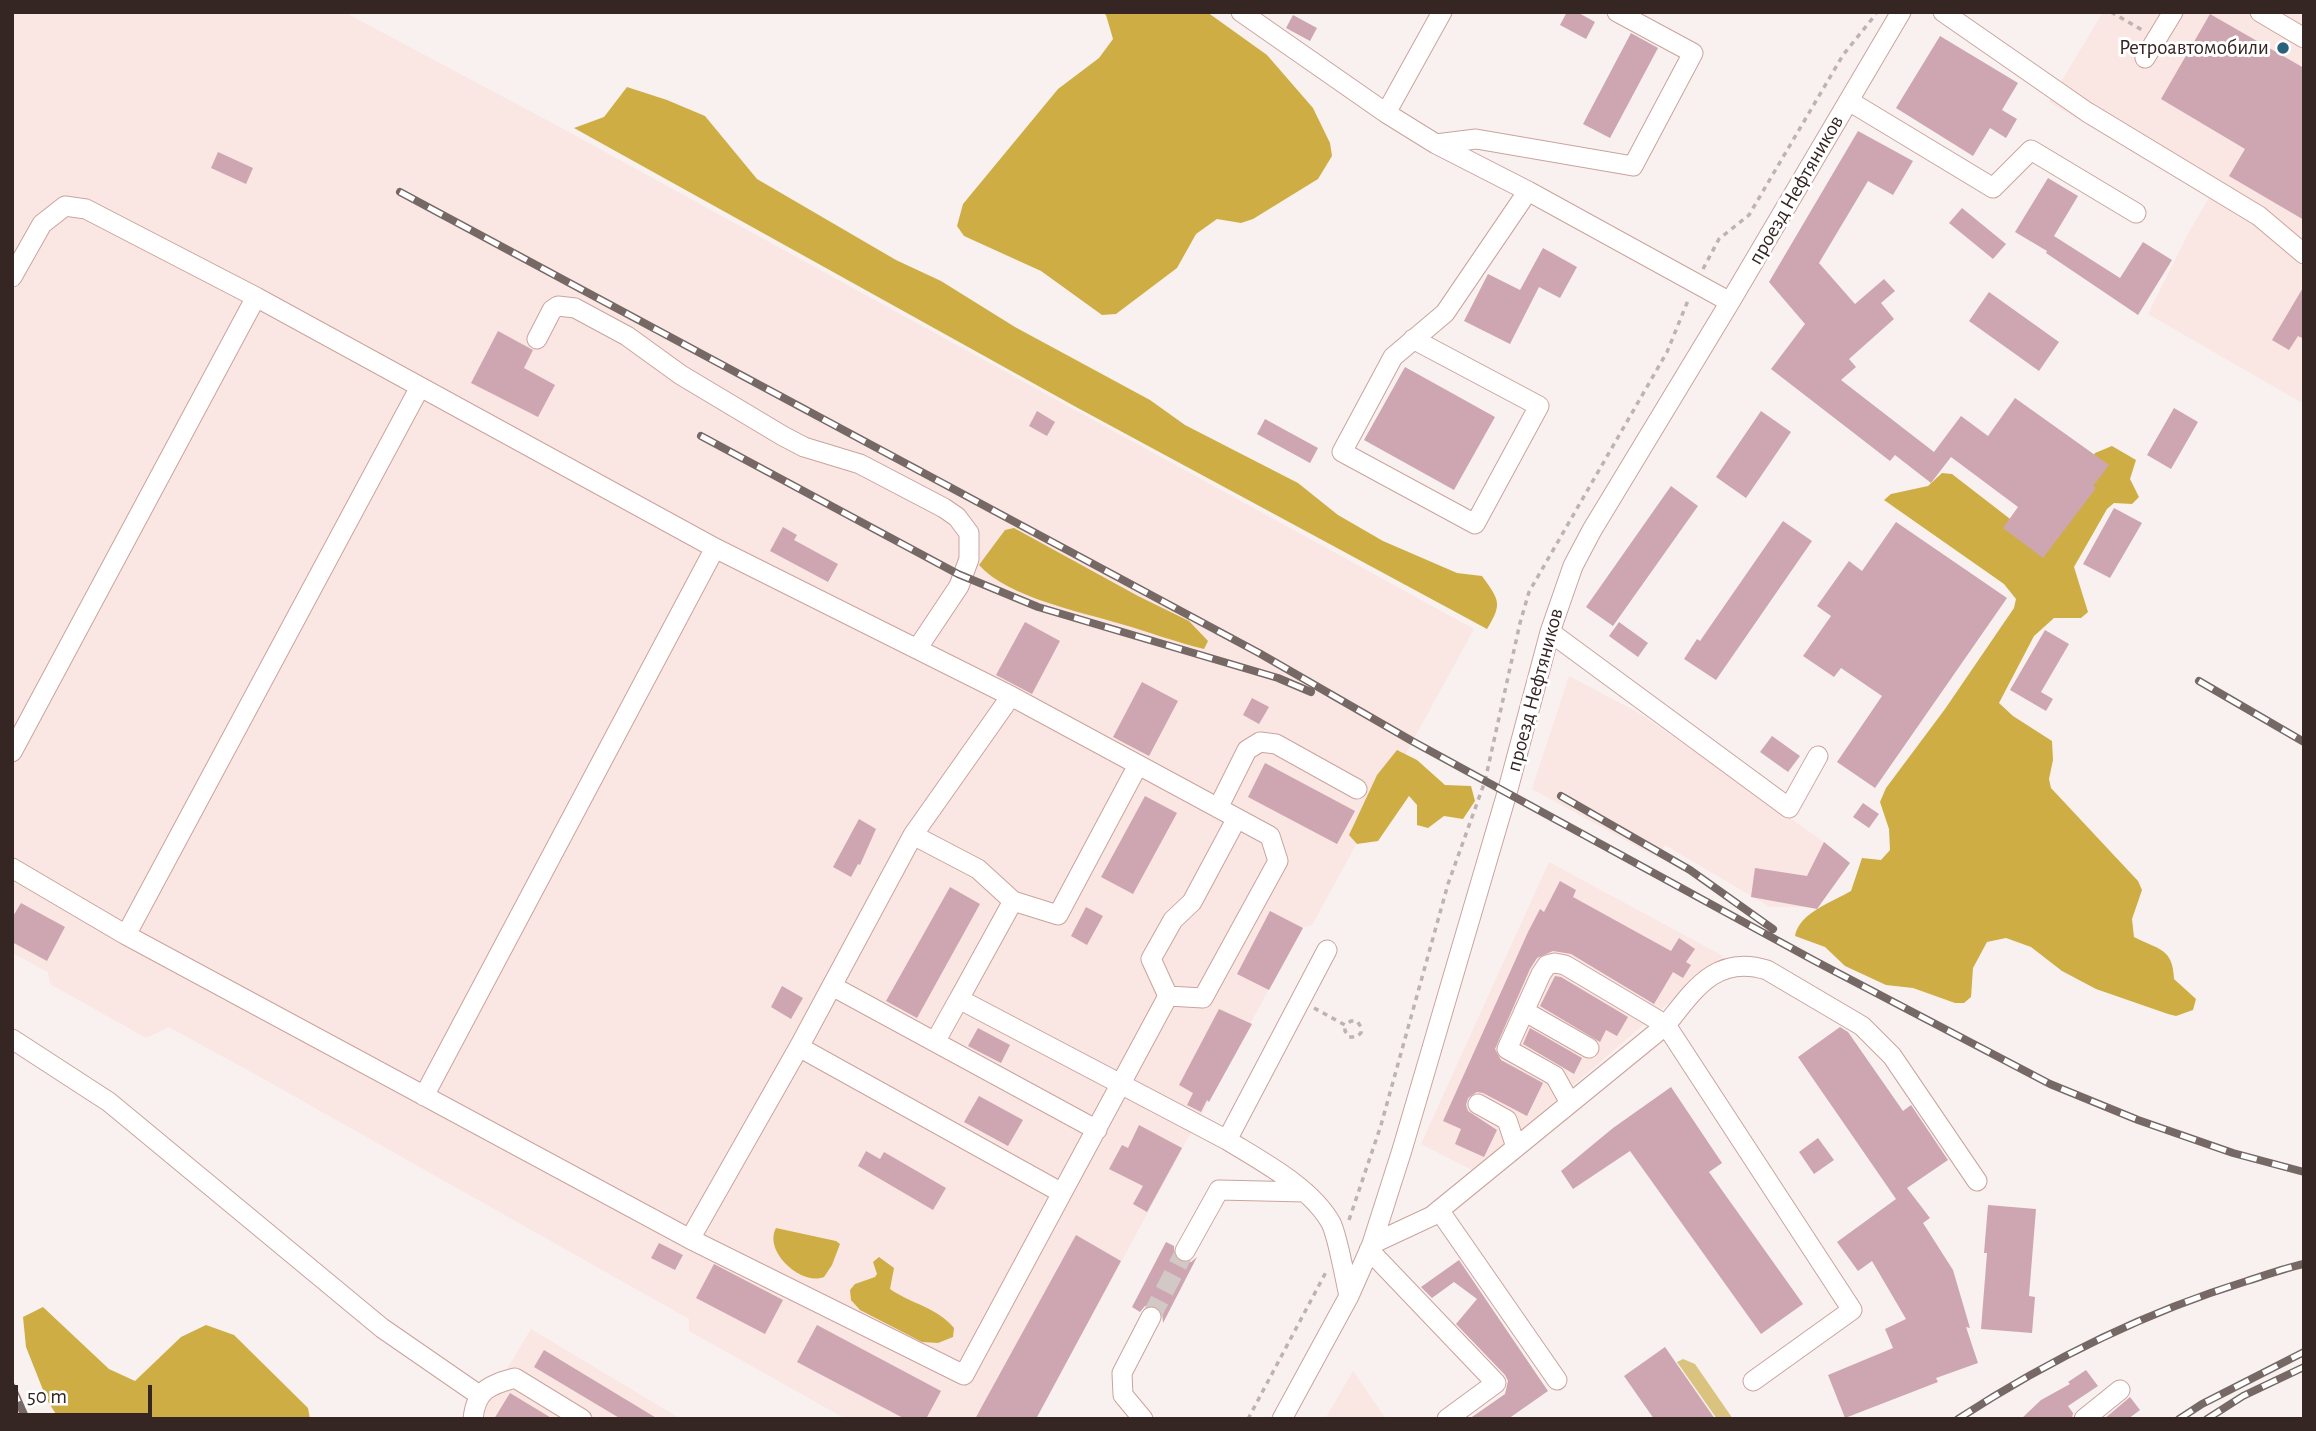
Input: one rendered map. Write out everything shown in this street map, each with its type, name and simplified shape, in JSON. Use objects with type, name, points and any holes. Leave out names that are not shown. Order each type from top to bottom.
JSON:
[{"type":"street","points":[[1241,12],[1386,113],[1436,144],[1528,191],[1730,302]]},
{"type":"street","points":[[1386,113],[1442,12]]},
{"type":"street","points":[[1436,144],[1476,139],[1633,166],[1693,53],[1617,12]]},
{"type":"street","name":"проезд Нефтяников","points":[[1282,1419],[1349,1297],[1371,1247],[1406,1137],[1507,793],[1550,632],[1569,576],[1592,530],[1901,12]]},
{"type":"street","points":[[1943,12],[2087,112],[2259,216],[2304,254]]},
{"type":"street","points":[[2144,58],[2173,12]]},
{"type":"street","points":[[2260,12],[2304,38]]},
{"type":"street","points":[[1849,101],[1993,188],[2031,150],[2136,213]]},
{"type":"street","points":[[1413,339],[1539,406],[1475,524],[1342,452],[1393,357],[1413,339],[1445,313],[1528,191]]},
{"type":"street","points":[[12,278],[42,224],[65,206],[86,209],[256,297],[715,548],[1011,696],[1270,836],[1278,861],[1203,998],[1168,996]]},
{"type":"street","points":[[12,752],[256,297]]},
{"type":"street","points":[[537,339],[552,310],[558,306],[575,308],[627,336],[681,375],[783,436],[804,447],[860,464],[957,517],[969,533],[969,559],[959,586],[917,649]]},
{"type":"street","points":[[126,935],[420,387]]},
{"type":"street","points":[[424,1096],[715,548]]},
{"type":"street","points":[[1550,632],[1789,808],[1818,756]]},
{"type":"street","points":[[690,1239],[799,1047],[913,835],[1011,696]]},
{"type":"street","points":[[1218,808],[1247,750],[1260,742],[1276,744],[1357,789]]},
{"type":"street","points":[[913,835],[978,869],[1013,901],[1058,915],[1138,765]]},
{"type":"street","points":[[1168,996],[1151,959],[1173,920],[1192,902],[1237,818]]},
{"type":"street","points":[[12,868],[126,935],[690,1239],[964,1375],[1168,996]]},
{"type":"street","points":[[935,1042],[1013,901]]},
{"type":"street","points":[[1227,1140],[1327,950]]},
{"type":"street","points":[[1570,1103],[1555,1076],[1507,1049],[1541,974],[1547,965],[1555,963],[1565,965],[1665,1025],[1852,1310],[1753,1381]]},
{"type":"street","points":[[1447,1419],[1496,1383],[1371,1247],[1432,1216],[1665,1025],[1713,973],[1750,964],[1767,970],[1861,1026],[1892,1056],[1977,1181]]},
{"type":"street","points":[[832,986],[1097,1129]]},
{"type":"street","points":[[959,999],[1227,1140],[1306,1192],[1331,1224],[1349,1297]]},
{"type":"street","points":[[1524,1011],[1589,1048]]},
{"type":"street","points":[[12,1039],[109,1102],[382,1328],[479,1395]]},
{"type":"street","points":[[799,1047],[1062,1193]]},
{"type":"street","points":[[1478,1104],[1507,1120],[1516,1147]]},
{"type":"street","points":[[1185,1251],[1219,1190],[1306,1192]]},
{"type":"street","points":[[1439,1210],[1557,1380]]},
{"type":"street","points":[[1143,1419],[1123,1395],[1122,1373],[1151,1317]]},
{"type":"street","points":[[473,1419],[479,1395],[492,1384],[514,1378],[582,1419]]},
{"type":"street","points":[[2084,1419],[2120,1390]]},
{"type":"path","points":[[2111,12],[2143,30]]},
{"type":"path","points":[[1300,1001],[1345,1025]]},
{"type":"path","points":[[1350,1021],[1357,1021],[1361,1033],[1356,1037],[1349,1037],[1345,1025],[1350,1021]]},
{"type":"shaded area","points":[[12,12],[344,12],[556,125],[1474,629],[1312,925],[1302,928],[1036,1419],[846,1419],[689,1331],[689,1319],[269,1082],[169,1027],[146,1038],[50,984],[48,972],[12,953]]},
{"type":"shaded area","points":[[1102,12],[1207,12],[1267,55],[1313,108],[1330,143],[1332,156],[1318,179],[1253,219],[1241,223],[1217,219],[1196,234],[1177,268],[1116,314],[1102,315],[1041,271],[964,236],[957,226],[963,204],[1058,89],[1099,58],[1113,39],[1106,15]]},
{"type":"shaded area","points":[[2103,12],[2304,12],[2304,404],[2148,314],[2209,198],[2049,102]]},
{"type":"shaded area","points":[[627,87],[705,116],[757,179],[896,260],[941,281],[1015,327],[1150,400],[1185,425],[1298,483],[1338,515],[1383,541],[1457,573],[1482,576],[1497,602],[1487,629],[1076,407],[574,128],[604,117]]},
{"type":"shaded area","points":[[2112,446],[2136,460],[2130,479],[2139,497],[2132,504],[2114,503],[2107,509],[2074,567],[2088,612],[2081,618],[2054,618],[2034,636],[1999,703],[2013,716],[2052,741],[2053,760],[2049,779],[2051,788],[2138,881],[2142,890],[2132,919],[2134,937],[2163,951],[2171,961],[2174,979],[2196,999],[2193,1010],[2176,1016],[2096,989],[2062,971],[2031,947],[2006,938],[1987,942],[1973,968],[1971,997],[1964,1003],[1955,1003],[1913,988],[1886,985],[1845,966],[1825,947],[1795,936],[1798,928],[1817,909],[1851,891],[1862,858],[1881,860],[1890,850],[1889,829],[1880,802],[1886,788],[1945,709],[2014,608],[2016,599],[2004,584],[1884,500],[1891,494],[1928,486],[1942,473],[1952,474],[2014,522],[2086,468],[2095,453]]},
{"type":"shaded area","points":[[1014,528],[1189,621],[1208,641],[1204,649],[1046,602],[1007,586],[979,565],[1005,530]]},
{"type":"shaded area","points":[[1569,676],[1639,713],[1850,863],[1818,907],[1770,907],[1665,845],[1658,858],[1532,789]]},
{"type":"shaded area","points":[[1397,750],[1417,760],[1445,785],[1471,786],[1475,801],[1463,819],[1444,816],[1428,828],[1417,825],[1417,805],[1409,796],[1378,841],[1357,844],[1349,835],[1377,775]]},
{"type":"shaded area","points":[[1549,862],[1723,956],[1474,1171],[1421,1144]]},
{"type":"shaded area","points":[[776,1228],[840,1244],[824,1277],[805,1277],[787,1265],[775,1247],[773,1237]]},
{"type":"shaded area","points":[[879,1257],[894,1268],[890,1289],[940,1315],[954,1328],[953,1337],[938,1343],[922,1342],[860,1310],[851,1300],[850,1290],[855,1284],[875,1277],[877,1274],[873,1262]]},
{"type":"shaded area","points":[[43,1307],[109,1369],[135,1381],[181,1337],[206,1325],[234,1335],[308,1408],[310,1419],[59,1419],[47,1400],[26,1347],[23,1317]]},
{"type":"shaded area","points":[[531,1329],[681,1419],[477,1419]]},
{"type":"shaded area","points":[[1683,1359],[1695,1364],[1733,1419],[1717,1419],[1677,1362]]},
{"type":"shaded area","points":[[1353,1371],[1386,1419],[1325,1419]]},
{"type":"building","points":[[1567,12],[1577,12],[1595,22],[1586,39],[1560,25]]},
{"type":"building","points":[[2210,14],[2304,68],[2304,220],[2229,176],[2245,149],[2161,99]]},
{"type":"building","points":[[1293,15],[1317,28],[1310,41],[1286,28]]},
{"type":"building","points":[[1631,33],[1658,48],[1610,138],[1583,124]]},
{"type":"building","points":[[1940,36],[2018,83],[2002,110],[2017,119],[2006,138],[1990,128],[1973,156],[1896,108]]},
{"type":"building","points":[[1858,131],[1913,161],[1893,195],[1868,181],[1819,263],[1855,304],[1884,279],[1895,291],[1881,303],[1894,319],[1849,359],[1856,367],[1841,380],[1934,452],[1961,416],[1988,436],[2015,398],[2109,465],[2093,486],[2096,488],[2043,558],[2003,528],[2018,507],[1951,457],[1931,483],[1895,455],[1890,461],[1771,369],[1805,324],[1769,282]]},
{"type":"building","points":[[218,152],[253,168],[246,184],[211,168]]},
{"type":"building","points":[[2048,178],[2078,196],[2054,236],[2120,278],[2143,242],[2172,260],[2138,315],[2046,253],[2047,251],[2015,232]]},
{"type":"building","points":[[1962,208],[2006,244],[1993,259],[1949,223]]},
{"type":"building","points":[[1543,248],[1577,267],[1560,298],[1539,287],[1510,344],[1464,321],[1488,274],[1520,290]]},
{"type":"building","points":[[2304,286],[2304,339],[2298,336],[2289,350],[2272,340]]},
{"type":"building","points":[[1989,292],[2059,342],[2039,371],[1969,321]]},
{"type":"building","points":[[498,331],[533,350],[524,368],[555,385],[538,417],[471,383]]},
{"type":"building","points":[[1405,367],[1495,417],[1454,490],[1364,440]]},
{"type":"building","points":[[2174,408],[2198,422],[2171,469],[2147,455]]},
{"type":"building","points":[[1037,411],[1055,422],[1047,436],[1029,426]]},
{"type":"building","points":[[1761,411],[1791,432],[1746,498],[1716,477]]},
{"type":"building","points":[[1265,419],[1318,448],[1310,463],[1257,434]]},
{"type":"building","points":[[1671,486],[1698,506],[1613,626],[1586,607]]},
{"type":"building","points":[[2114,508],[2142,523],[2110,578],[2083,564]]},
{"type":"building","points":[[1783,521],[1812,541],[1716,680],[1684,659],[1697,639],[1700,641]]},
{"type":"building","points":[[1896,522],[2007,598],[1875,788],[1837,762],[1882,696],[1841,668],[1834,677],[1803,656],[1831,616],[1817,606],[1849,561],[1862,571]]},
{"type":"building","points":[[783,527],[797,535],[794,540],[838,564],[828,582],[770,551]]},
{"type":"building","points":[[1025,622],[1060,641],[1032,694],[996,675]]},
{"type":"building","points":[[1619,622],[1648,643],[1638,657],[1609,636]]},
{"type":"building","points":[[2045,630],[2069,644],[2041,692],[2053,699],[2046,711],[2010,690]]},
{"type":"building","points":[[1142,682],[1178,701],[1149,756],[1113,737]]},
{"type":"building","points":[[1252,698],[1269,707],[1259,724],[1243,715]]},
{"type":"building","points":[[1772,736],[1800,756],[1788,772],[1760,752]]},
{"type":"building","points":[[1265,763],[1355,811],[1337,844],[1248,797]]},
{"type":"building","points":[[1145,796],[1177,813],[1133,894],[1101,877]]},
{"type":"building","points":[[1863,803],[1879,814],[1869,828],[1853,817]]},
{"type":"building","points":[[859,819],[876,829],[860,865],[858,864],[851,877],[833,867]]},
{"type":"building","points":[[1824,842],[1850,863],[1817,909],[1751,897],[1755,868],[1807,876]]},
{"type":"building","points":[[1560,881],[1576,890],[1573,897],[1671,951],[1679,938],[1695,949],[1686,962],[1691,965],[1683,978],[1673,972],[1654,1004],[1571,954],[1553,951],[1537,958],[1495,1049],[1501,1060],[1543,1083],[1527,1116],[1483,1093],[1477,1092],[1468,1098],[1468,1111],[1497,1130],[1484,1157],[1455,1144],[1461,1129],[1443,1121],[1528,932],[1540,909],[1544,912]]},
{"type":"building","points":[[950,887],[980,904],[917,1018],[886,1001]]},
{"type":"building","points":[[21,903],[65,927],[47,961],[12,942],[12,918]]},
{"type":"building","points":[[1086,907],[1103,916],[1087,945],[1071,936]]},
{"type":"building","points":[[1270,911],[1303,928],[1269,990],[1237,974]]},
{"type":"building","points":[[1555,976],[1628,1017],[1617,1036],[1606,1030],[1600,1042],[1540,1006]]},
{"type":"building","points":[[782,986],[803,998],[791,1019],[771,1007]]},
{"type":"building","points":[[1219,1009],[1252,1024],[1201,1112],[1187,1105],[1193,1093],[1179,1085]]},
{"type":"building","points":[[1840,1027],[1848,1032],[1903,1111],[1911,1105],[1948,1160],[1907,1188],[1930,1218],[1923,1223],[1953,1270],[1970,1328],[1966,1327],[1978,1363],[1936,1378],[1938,1382],[1845,1418],[1828,1375],[1893,1348],[1885,1329],[1906,1319],[1872,1261],[1858,1271],[1837,1242],[1896,1199],[1798,1057]]},
{"type":"building","points":[[978,1028],[1010,1045],[1001,1063],[968,1046]]},
{"type":"building","points":[[1530,1028],[1582,1058],[1574,1074],[1523,1044]]},
{"type":"building","points":[[1671,1087],[1722,1163],[1709,1172],[1803,1304],[1761,1334],[1630,1151],[1573,1189],[1561,1171],[1613,1128]]},
{"type":"building","points":[[979,1096],[1023,1120],[1008,1146],[964,1122]]},
{"type":"building","points":[[1139,1125],[1182,1148],[1147,1212],[1133,1204],[1143,1186],[1109,1169],[1122,1145],[1128,1148]]},
{"type":"building","points":[[1818,1138],[1834,1160],[1814,1174],[1799,1152]]},
{"type":"building","points":[[866,1151],[880,1159],[884,1152],[946,1188],[933,1210],[858,1166]]},
{"type":"building","points":[[1988,1205],[2036,1209],[2029,1296],[2035,1297],[2032,1333],[1981,1329]]},
{"type":"building","points":[[1076,1235],[1121,1261],[1036,1419],[975,1419]]},
{"type":"building","points":[[1166,1242],[1174,1246],[1174,1257],[1180,1262],[1191,1262],[1197,1257],[1163,1323],[1162,1311],[1156,1306],[1145,1306],[1140,1312],[1132,1307]]},
{"type":"building","points":[[659,1243],[683,1255],[675,1270],[651,1258]]},
{"type":"building","points":[[1459,1260],[1548,1391],[1508,1419],[1469,1419],[1505,1394],[1508,1381],[1456,1324],[1477,1299],[1454,1282],[1432,1298],[1421,1287]]},
{"type":"building","points":[[714,1264],[783,1300],[765,1334],[696,1298]]},
{"type":"building","points":[[817,1325],[941,1391],[926,1419],[905,1419],[797,1362]]},
{"type":"building","points":[[1665,1347],[1715,1419],[1654,1419],[1624,1376]]},
{"type":"building","points":[[544,1350],[658,1419],[621,1419],[534,1367]]},
{"type":"building","points":[[2086,1370],[2098,1386],[2068,1406],[2073,1413],[2072,1419],[2021,1419],[2041,1400],[2070,1384],[2068,1382]]},
{"type":"building","points":[[510,1393],[553,1419],[494,1419]]},
{"type":"building","points":[[2130,1397],[2140,1410],[2128,1419],[2104,1419]]},
{"type":"tunnel","points":[[1151,1317],[1185,1251]]},
{"type":"railway","points":[[400,192],[1259,653],[1412,741],[1815,961],[2050,1084],[2138,1120],[2233,1153],[2304,1172]]},
{"type":"railway","points":[[701,436],[958,574],[1038,607],[1278,678],[1311,692]]},
{"type":"railway","points":[[2199,681],[2304,742]]},
{"type":"railway","points":[[1561,796],[1690,870],[1773,929]]},
{"type":"railway","points":[[1958,1419],[2026,1377],[2135,1323],[2209,1293],[2304,1264]]},
{"type":"railway","points":[[2179,1419],[2202,1404],[2304,1352]]},
{"type":"railway","points":[[2207,1419],[2243,1396],[2304,1367]]},
{"type":"railway","points":[[12,1387],[26,1419]]},
{"type":"place","name":"Ретроавтомобили","points":[[2283,48]]}]
